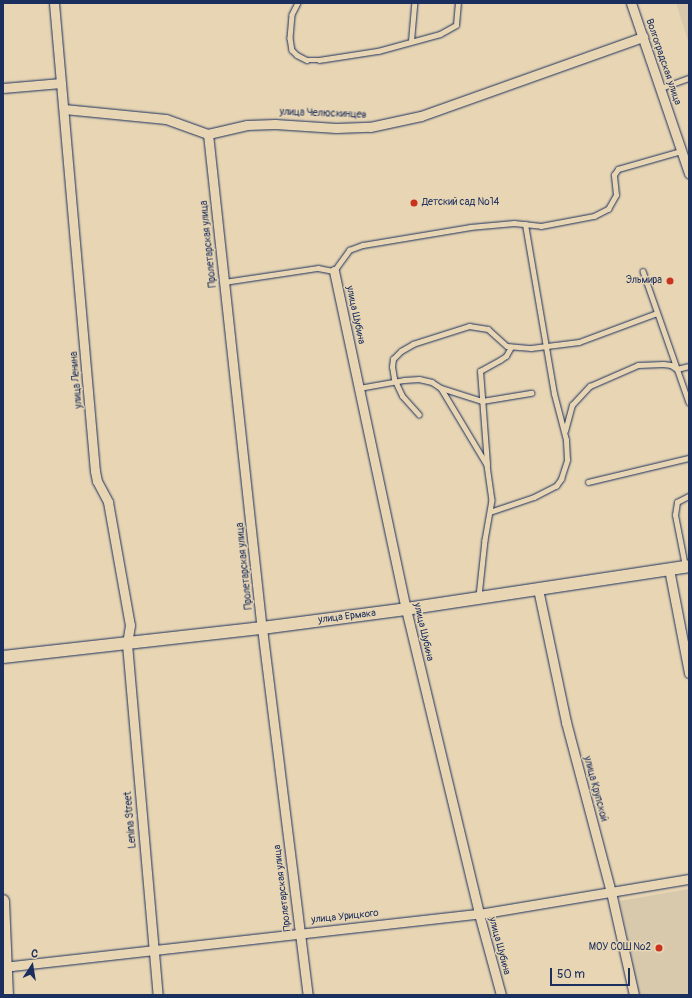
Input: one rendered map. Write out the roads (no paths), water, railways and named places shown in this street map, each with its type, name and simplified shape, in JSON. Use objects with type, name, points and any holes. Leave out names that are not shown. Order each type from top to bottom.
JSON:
[{"type":"street","name":"улица Ленина","points":[[54,3],[95,471],[97,481],[108,502],[113,529],[130,625],[127,644]]},
{"type":"street","name":"Волгоградская улица","points":[[632,3],[689,174]]},
{"type":"street","name":"улица Челюскинцев","points":[[208,134],[247,125],[336,128],[370,127],[421,116],[643,37]]},
{"type":"street","points":[[3,88],[61,83]]},
{"type":"street","points":[[64,109],[166,118],[208,134]]},
{"type":"street","name":"Пролетарская улица","points":[[208,134],[262,628],[308,995]]},
{"type":"street","name":"улица Шубина","points":[[334,271],[406,609],[479,914],[501,995]]},
{"type":"street","name":"улица Ермака","points":[[3,657],[262,628],[406,609],[687,566]]},
{"type":"street","points":[[669,569],[689,673]]},
{"type":"street","name":"улица Крупской","points":[[538,589],[566,722],[611,892],[634,995]]},
{"type":"street","name":"Lenina Street","points":[[127,644],[158,995]]},
{"type":"street","name":"улица Урицкого","points":[[5,967],[479,914],[689,879]]},
{"type":"street","points":[[3,901],[7,995]]},
{"type":"lane","points":[[298,3],[292,15],[290,38],[292,50],[298,56],[307,60],[339,58],[378,51],[440,34],[456,25],[458,3]]},
{"type":"lane","points":[[411,42],[414,3]]},
{"type":"lane","points":[[661,88],[689,78]]},
{"type":"lane","points":[[224,282],[318,268],[334,271],[349,250],[363,245],[470,227],[514,223],[541,226],[594,216],[608,209],[616,195],[614,175],[618,169],[682,151]]},
{"type":"lane","points":[[490,512],[528,500],[556,486],[561,479],[567,460],[564,432],[554,394],[525,224]]},
{"type":"lane","points":[[642,272],[689,402]]},
{"type":"lane","points":[[419,415],[402,396],[395,381],[392,367],[393,359],[401,351],[413,344],[469,326],[488,329],[503,343],[511,347],[546,346],[579,342],[592,339],[611,329],[657,313]]},
{"type":"lane","points":[[479,598],[485,540],[492,500],[487,465],[480,371],[506,356],[511,347]]},
{"type":"lane","points":[[564,432],[572,405],[590,386],[638,365],[663,364],[671,365],[677,369],[689,366]]},
{"type":"lane","points":[[359,388],[395,381],[419,379],[432,382],[441,388],[482,401],[532,392]]},
{"type":"lane","points":[[441,388],[487,465]]},
{"type":"lane","points":[[588,482],[689,458]]},
{"type":"lane","points":[[687,566],[675,515],[677,502],[689,496]]},
{"type":"place","name":"Детский сад №14","points":[[414,203]]},
{"type":"place","name":"Эльмира","points":[[670,281]]},
{"type":"place","name":"МОУ СОШ №2","points":[[659,948]]}]
